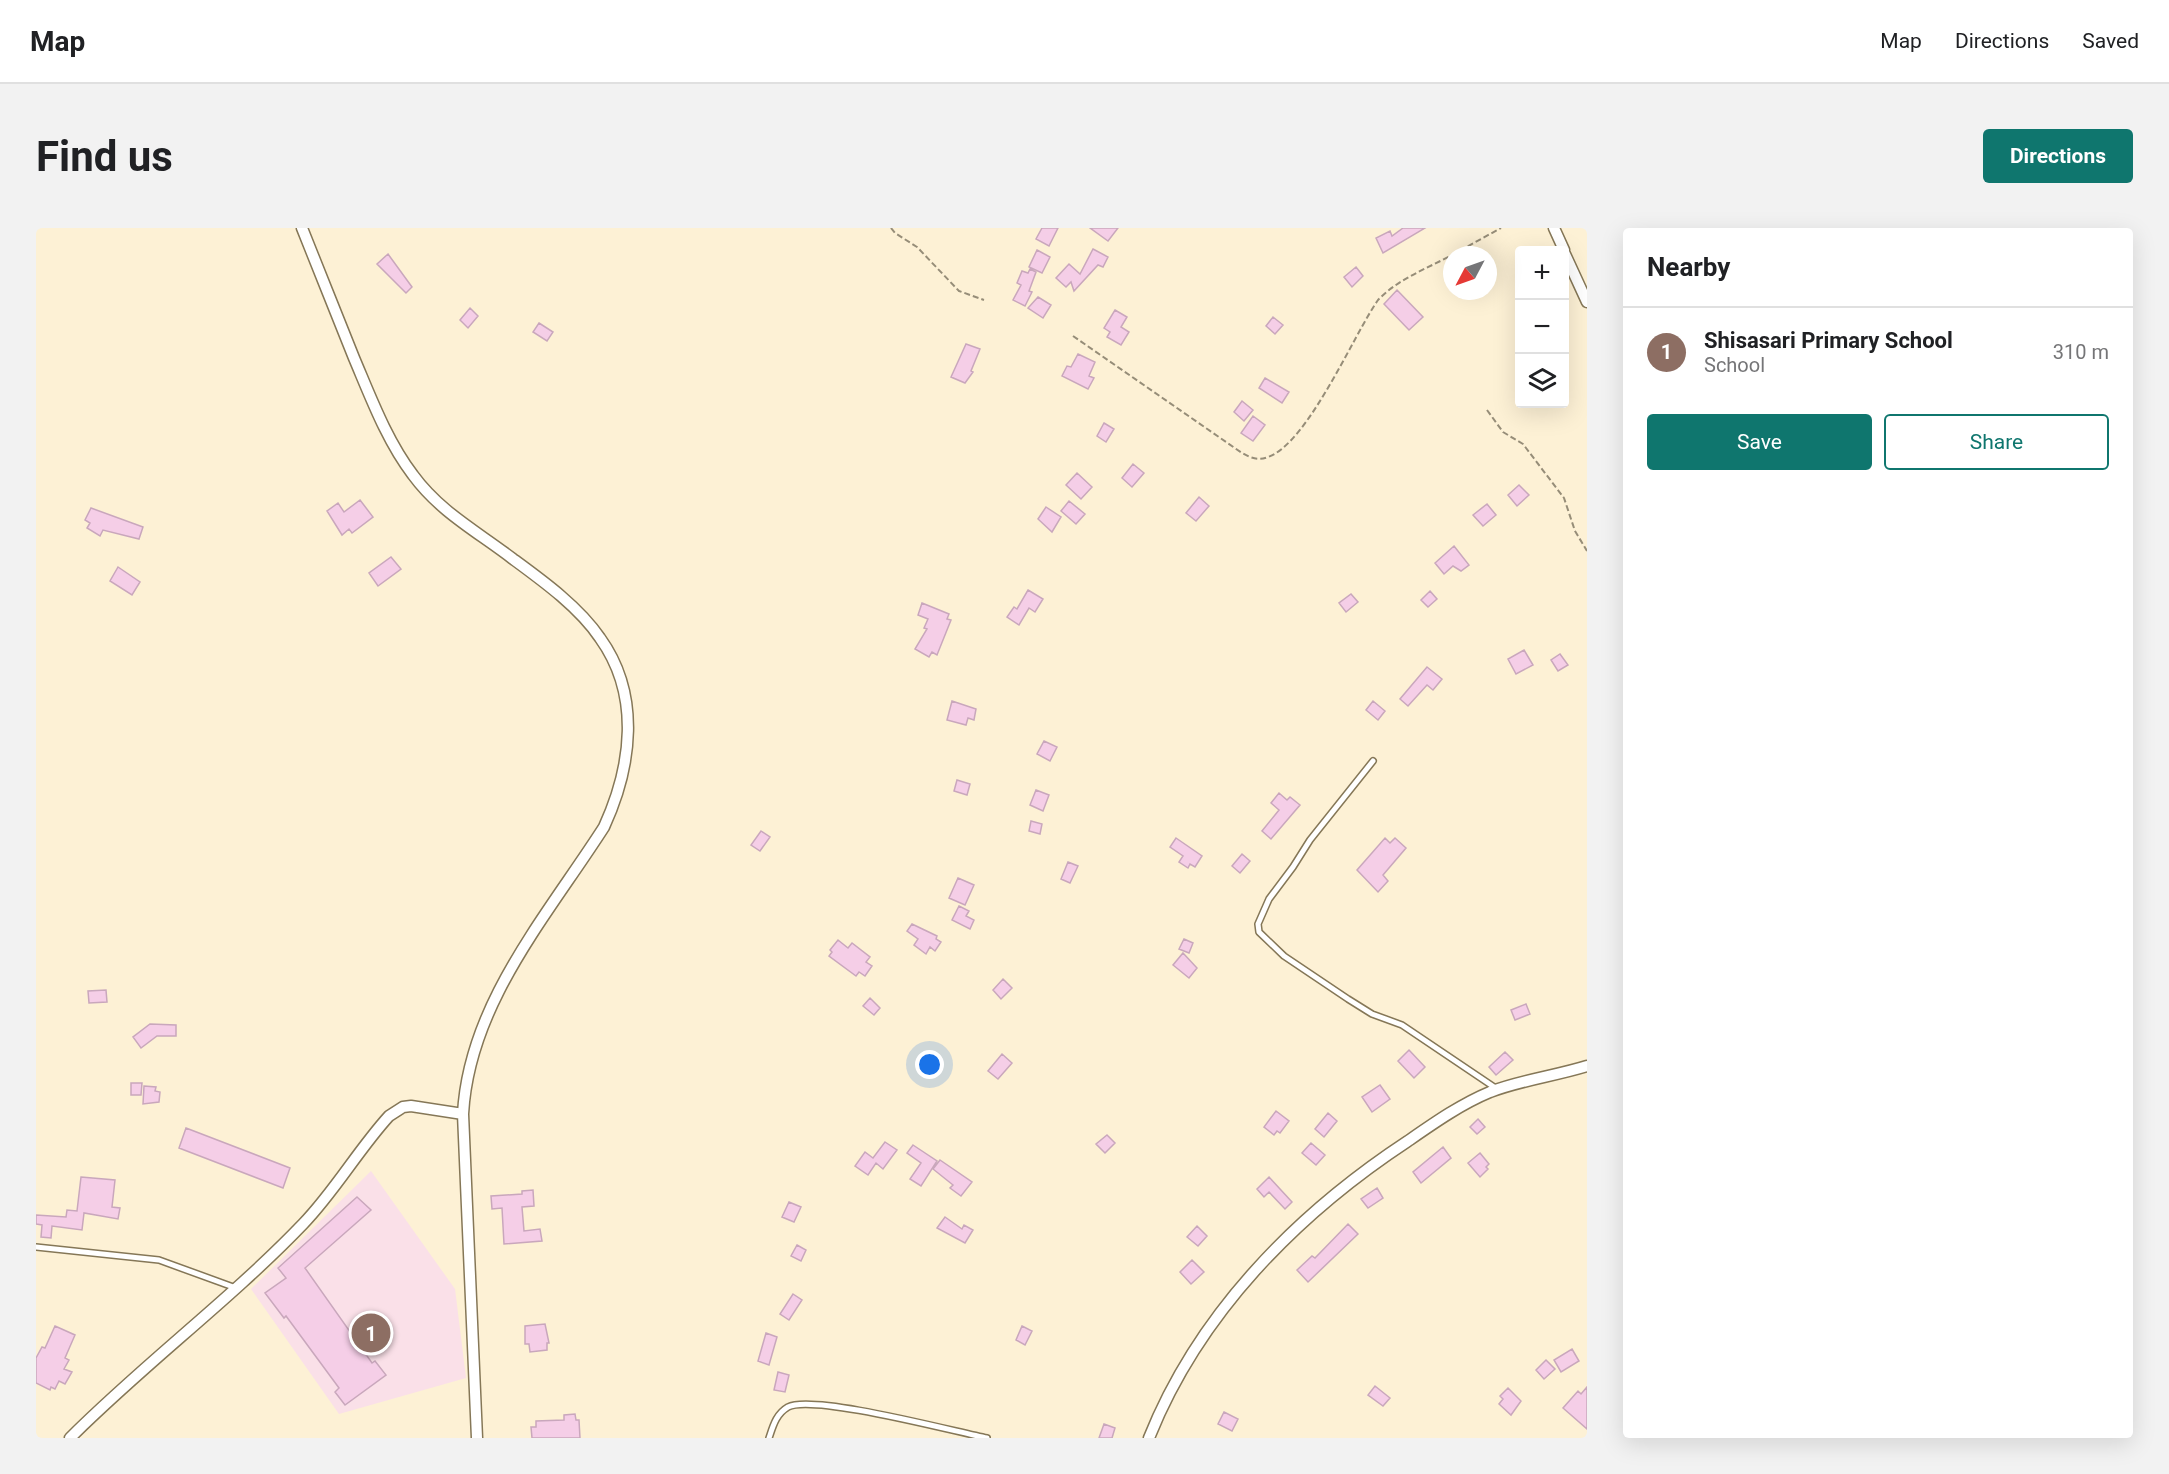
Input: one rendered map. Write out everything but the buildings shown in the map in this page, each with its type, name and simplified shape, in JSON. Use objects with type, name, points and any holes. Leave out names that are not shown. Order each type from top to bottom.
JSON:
[{"type":"street","points":[[302,228],[377,414],[411,473],[442,508],[513,558],[583,618],[600,637],[613,660],[624,692],[629,719],[626,767],[613,808],[599,835],[508,974],[482,1024],[468,1066],[463,1114],[477,1438]]},
{"type":"street","points":[[1554,228],[1562,246]]},
{"type":"street","points":[[1569,262],[1587,302]]},
{"type":"street","points":[[1149,1438],[1175,1380],[1200,1341],[1227,1304],[1294,1230],[1379,1160],[1456,1110],[1498,1089],[1587,1066]]},
{"type":"street","points":[[70,1438],[108,1400],[236,1288],[305,1222],[389,1116],[403,1107],[411,1106],[463,1114]]},
{"type":"lane","points":[[1373,761],[1310,840],[1269,899],[1257,924],[1259,932],[1284,956],[1348,999],[1372,1014],[1402,1025],[1498,1089]]},
{"type":"lane","points":[[36,1247],[159,1260],[236,1288]]},
{"type":"lane","points":[[769,1438],[780,1413],[798,1403],[864,1411],[987,1438]]},
{"type":"path","points":[[891,228],[917,247],[959,291],[984,300]]},
{"type":"path","points":[[1468,246],[1501,228]]},
{"type":"path","points":[[1073,336],[1108,357],[1242,453],[1256,459],[1267,458],[1277,452],[1310,416],[1378,300],[1402,281],[1443,260]]},
{"type":"path","points":[[1487,410],[1503,432],[1523,444],[1564,498],[1575,531],[1587,551]]},
{"type":"shaded area","points":[[371,1171],[455,1289],[466,1378],[339,1414],[251,1289]]},
{"type":"place","name":"Shisasari Primary School","points":[[371,1333]]}]
